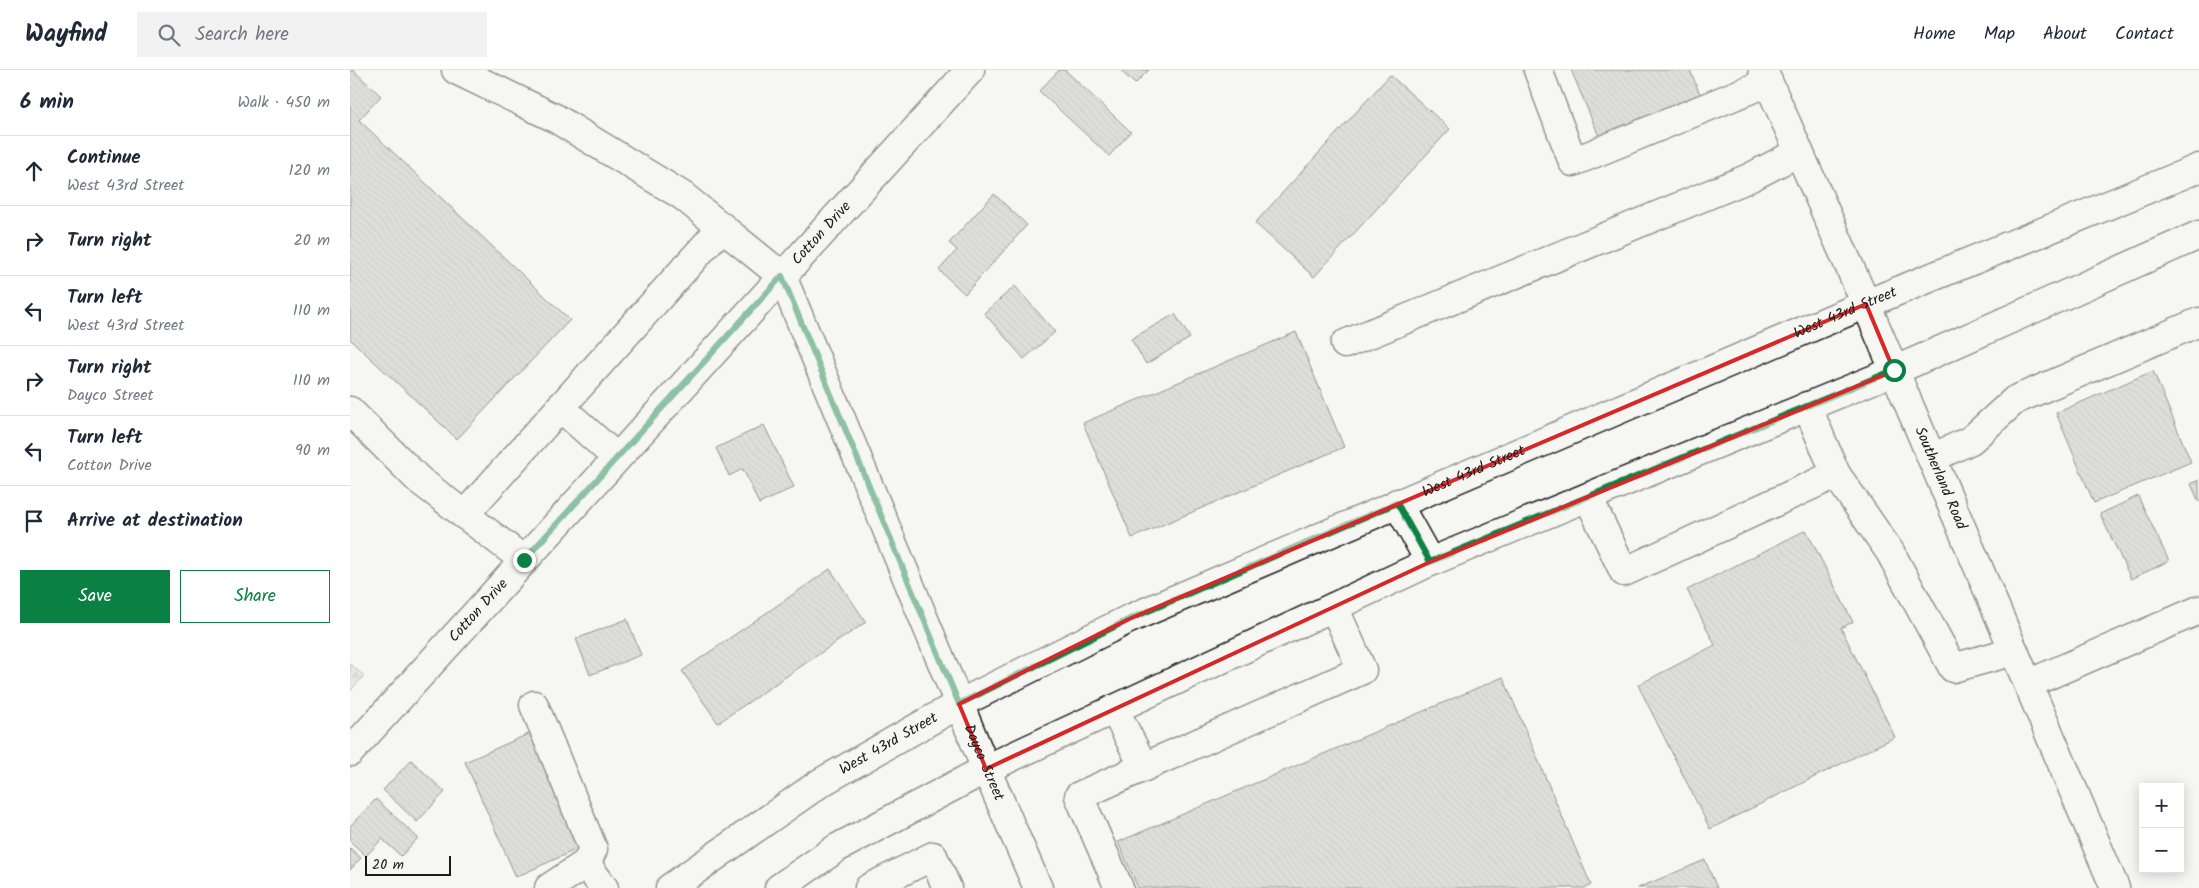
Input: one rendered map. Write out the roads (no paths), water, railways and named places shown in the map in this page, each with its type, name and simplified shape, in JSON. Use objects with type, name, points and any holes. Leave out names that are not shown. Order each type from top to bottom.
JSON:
[{"type":"main road","points":[[456,70],[555,118],[683,196],[782,276]]},
{"type":"main road","name":"Cotton Drive","points":[[350,752],[970,70]]},
{"type":"main road","points":[[1538,70],[1573,162],[1765,76]]},
{"type":"main road","name":"Southerland Road","points":[[1765,76],[1866,304],[2115,888]]},
{"type":"main road","points":[[1345,344],[1749,178],[1799,152]]},
{"type":"main road","name":"West 43rd Street","points":[[670,888],[820,783],[959,704],[1130,619],[1397,503],[1866,304],[2199,168]]},
{"type":"main road","points":[[464,514],[722,227]]},
{"type":"main road","points":[[779,888],[837,848],[986,769],[1430,562],[1894,370],[2199,235]]},
{"type":"main road","name":"Dayco Street","points":[[782,276],[986,769],[1038,888]]},
{"type":"main road","points":[[1932,458],[1971,440],[2015,400],[2199,322]]},
{"type":"main road","points":[[1807,406],[1836,474],[1890,552],[1953,668],[2014,651]]},
{"type":"main road","points":[[560,408],[617,458]]},
{"type":"main road","points":[[350,411],[419,480],[524,560]]},
{"type":"main road","points":[[1588,497],[1624,572],[1836,474]]},
{"type":"main road","points":[[1397,503],[1430,562]]},
{"type":"main road","points":[[1118,888],[1079,796],[1362,670],[1334,607]]},
{"type":"main road","points":[[2028,684],[2199,610]]},
{"type":"main road","points":[[534,705],[593,849],[585,868]]},
{"type":"main road","points":[[1114,710],[1144,767]]},
{"type":"main road","points":[[869,888],[933,856],[947,888]]},
{"type":"main road","points":[[549,888],[582,866],[590,869],[604,888]]}]
